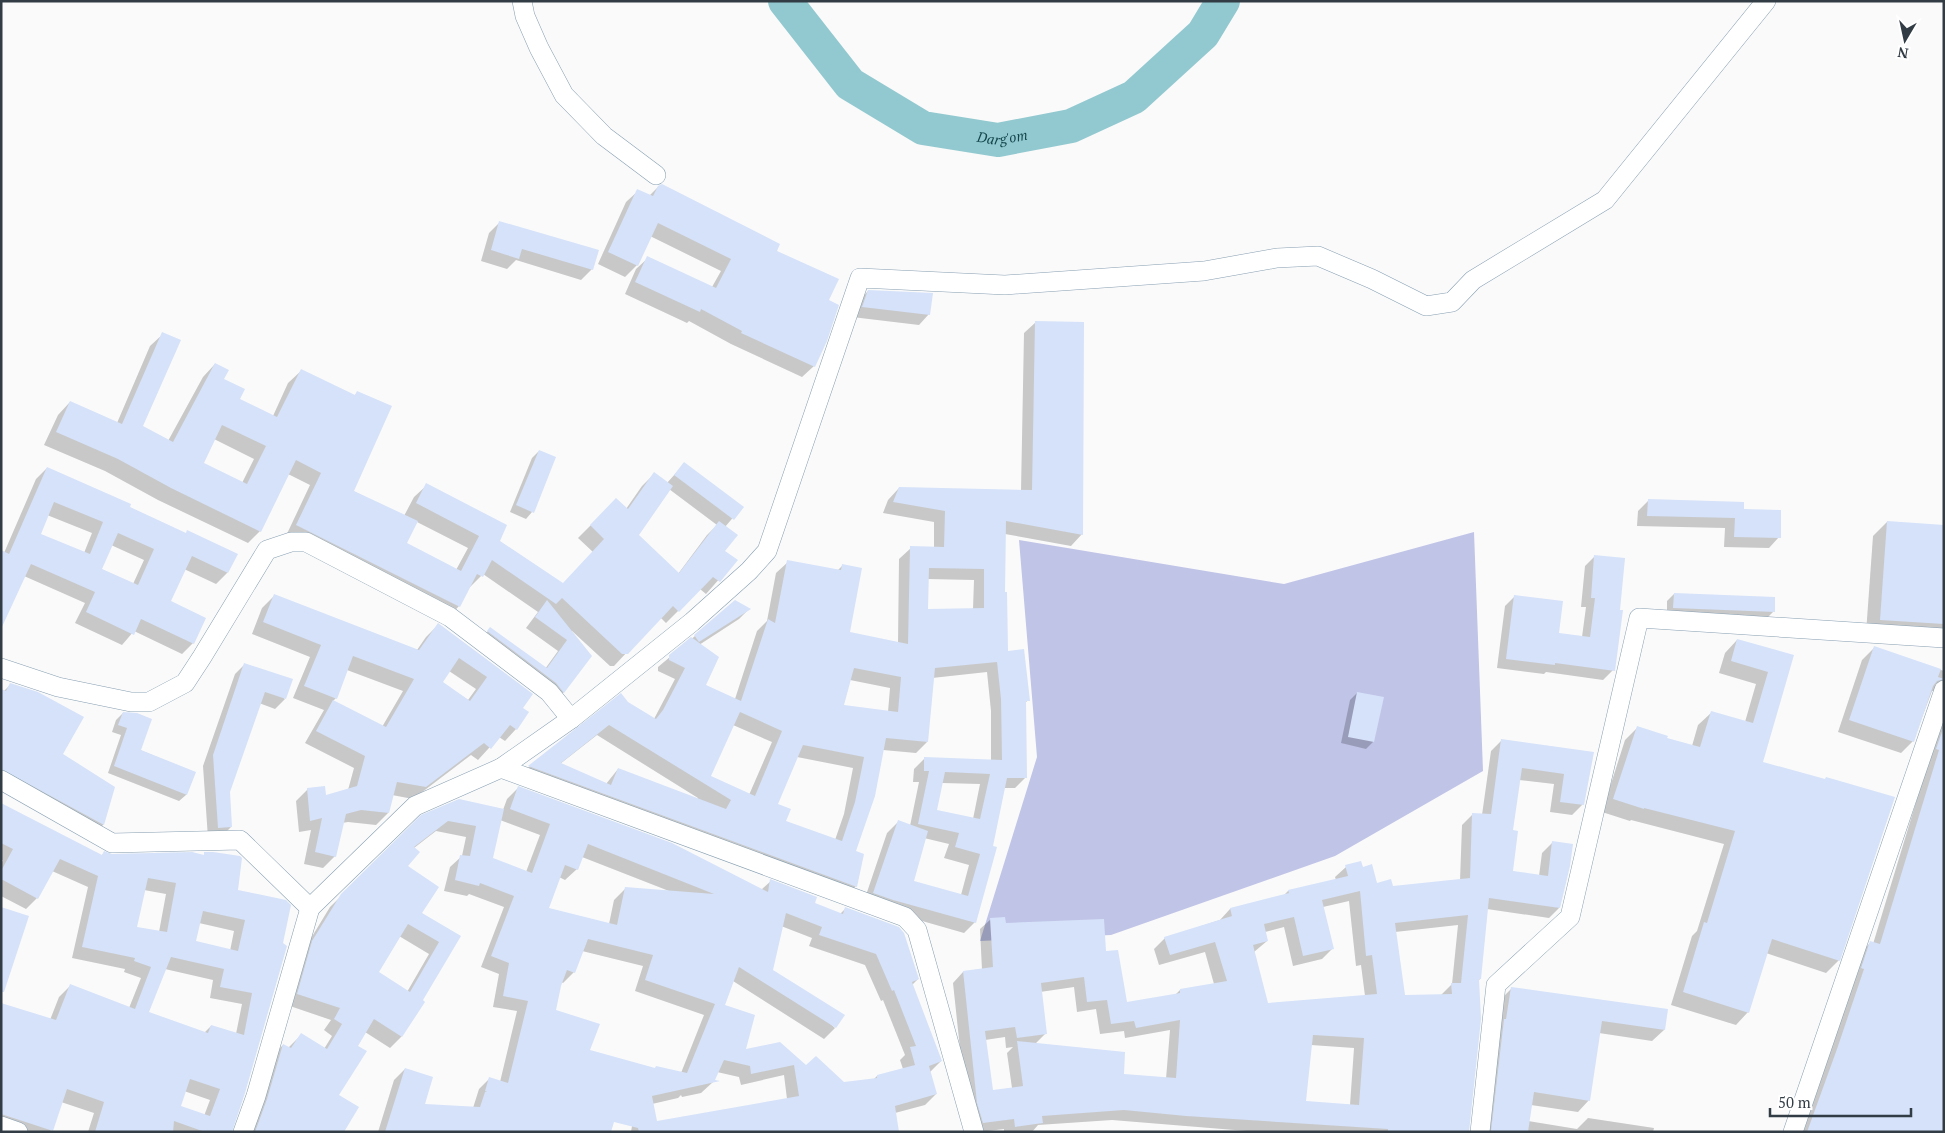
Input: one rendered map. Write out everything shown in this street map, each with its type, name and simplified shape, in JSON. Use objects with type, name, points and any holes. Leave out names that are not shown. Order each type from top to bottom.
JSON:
[{"type":"street","points":[[522,1],[525,16],[538,48],[564,95],[604,136],[656,175]]},
{"type":"street","points":[[243,1132],[256,1096],[310,908],[415,806],[501,768],[571,720],[692,622],[749,571],[766,551],[860,278],[1005,285],[1204,270],[1277,258],[1318,256],[1372,279],[1426,306],[1452,302],[1473,280],[1604,200],[1766,1]]},
{"type":"street","points":[[1,668],[58,687],[131,702],[149,702],[184,683],[268,550],[291,542],[306,542],[450,617],[549,692],[571,720]]},
{"type":"street","points":[[1480,1132],[1496,985],[1570,917],[1639,618],[1944,638]]},
{"type":"street","points":[[1794,1132],[1944,690]]},
{"type":"street","points":[[501,768],[905,918],[917,930],[974,1132]]},
{"type":"street","points":[[1,780],[112,843],[240,840],[310,908]]},
{"type":"street","points":[[1,1126],[18,1132]]},
{"type":"shaded area","points":[[1474,532],[1483,771],[1335,856],[1111,935],[980,941],[1037,757],[1019,540],[1284,584]]},
{"type":"building","points":[[662,184],[780,244],[777,251],[839,279],[829,300],[839,305],[827,341],[815,367],[741,333],[742,331],[701,309],[700,312],[635,282],[647,256],[716,288],[731,259],[658,223],[638,266],[608,252],[637,189],[653,196],[658,186]]},
{"type":"building","points":[[499,221],[599,250],[593,270],[522,249],[519,259],[491,250]]},
{"type":"building","points":[[868,290],[933,293],[930,315],[862,307]]},
{"type":"building","points":[[1035,321],[1084,322],[1083,535],[1006,521],[1005,592],[1007,592],[1008,651],[1024,649],[1030,701],[1026,701],[1027,778],[1007,778],[993,846],[997,847],[976,923],[873,893],[898,820],[928,831],[914,881],[968,896],[980,854],[955,847],[959,833],[918,824],[929,771],[924,771],[924,757],[1002,760],[1001,699],[997,662],[935,668],[928,742],[886,738],[875,796],[856,851],[864,854],[857,887],[528,766],[621,693],[628,702],[656,719],[663,710],[685,668],[669,660],[669,655],[691,637],[719,657],[706,685],[741,701],[768,619],[775,623],[787,560],[841,570],[842,564],[862,568],[850,632],[908,644],[910,546],[944,547],[945,511],[893,502],[899,487],[1032,490]],"holes":[[[929,568],[984,569],[984,608],[928,609]],[[854,668],[901,677],[898,712],[844,705]],[[740,712],[782,731],[755,796],[711,776]],[[609,725],[731,800],[726,809],[618,768],[611,785],[561,763]],[[803,745],[864,757],[855,802],[842,841],[786,821],[791,809],[778,804]],[[945,772],[990,774],[980,819],[937,810]]]},
{"type":"building","points":[[162,332],[181,340],[143,426],[173,442],[215,363],[229,370],[224,379],[245,389],[240,399],[277,417],[301,369],[355,395],[357,391],[392,406],[354,491],[418,521],[407,543],[461,571],[479,536],[416,503],[426,483],[507,525],[500,541],[563,583],[604,539],[590,525],[616,498],[628,509],[654,472],[673,486],[639,535],[679,573],[719,521],[738,535],[725,551],[738,560],[720,582],[713,577],[679,612],[673,606],[628,654],[622,654],[562,598],[556,604],[492,560],[483,577],[477,574],[460,607],[296,525],[321,473],[296,460],[261,532],[171,488],[118,459],[56,432],[70,401],[122,424]],"holes":[[[222,425],[266,446],[247,484],[204,463]]]},
{"type":"building","points":[[539,450],[556,457],[534,513],[516,505]]},
{"type":"building","points":[[684,462],[744,507],[734,520],[674,475]]},
{"type":"building","points":[[47,467],[131,504],[130,507],[186,533],[187,530],[238,554],[228,573],[192,556],[171,601],[206,618],[194,644],[141,619],[134,635],[86,612],[95,592],[31,564],[1,629],[1,550],[9,554]],"holes":[[[54,502],[103,522],[90,554],[41,534]],[[118,533],[154,549],[138,585],[102,569]]]},
{"type":"building","points":[[1648,499],[1744,502],[1744,509],[1781,510],[1781,538],[1734,537],[1735,518],[1647,516]]},
{"type":"building","points":[[1887,521],[1944,525],[1944,624],[1880,620]]},
{"type":"building","points":[[1594,555],[1625,558],[1620,610],[1623,610],[1615,671],[1506,659],[1514,595],[1563,601],[1559,633],[1590,637],[1595,598],[1591,598]]},
{"type":"building","points":[[1674,593],[1775,597],[1775,612],[1673,608]]},
{"type":"building","points":[[274,594],[419,650],[438,623],[533,694],[523,708],[529,712],[517,730],[510,725],[491,749],[484,743],[426,787],[397,782],[389,813],[361,810],[346,814],[336,857],[315,852],[322,818],[310,821],[307,788],[325,786],[326,795],[357,786],[365,756],[316,731],[333,700],[386,727],[414,679],[353,656],[337,699],[304,686],[321,645],[263,622]],"holes":[[[459,658],[487,677],[470,701],[443,682]]]},
{"type":"building","points":[[547,600],[592,656],[564,693],[556,683],[487,631],[490,627],[547,668],[567,640],[535,617]]},
{"type":"building","points":[[735,600],[751,609],[699,642],[694,635]]},
{"type":"building","points":[[1737,639],[1794,655],[1763,762],[1825,779],[1826,777],[1895,797],[1840,961],[1772,939],[1749,1013],[1683,992],[1704,922],[1707,923],[1735,831],[1644,809],[1613,799],[1637,726],[1668,736],[1667,738],[1700,747],[1711,711],[1753,723],[1768,672],[1731,661]]},
{"type":"building","points":[[1874,646],[1941,669],[1938,677],[1944,679],[1937,681],[1933,686],[1914,742],[1849,720]]},
{"type":"building","points":[[244,663],[293,679],[286,699],[265,692],[230,792],[232,827],[218,828],[213,755]]},
{"type":"building","points":[[10,683],[38,692],[84,717],[63,754],[115,787],[104,825],[1,769],[1,689],[6,691]]},
{"type":"building","points":[[1357,692],[1384,697],[1374,742],[1348,737]]},
{"type":"building","points":[[123,712],[137,713],[152,719],[141,750],[196,772],[187,795],[114,766],[127,728],[118,725]]},
{"type":"building","points":[[1944,726],[1944,1132],[1807,1132],[1864,969],[1861,968],[1870,941],[1880,944],[1939,750],[1936,749]]},
{"type":"building","points":[[1501,739],[1594,752],[1584,805],[1560,802],[1564,774],[1522,768],[1513,830],[1518,831],[1513,871],[1548,876],[1552,841],[1573,844],[1570,866],[1560,908],[1489,898],[1481,979],[1479,979],[1481,1019],[1469,1132],[1388,1132],[1388,1129],[1186,1116],[1124,1110],[1042,1116],[1043,1123],[1015,1127],[1014,1119],[983,1123],[977,1103],[963,971],[993,967],[990,918],[1005,917],[1006,923],[1104,919],[1106,951],[1118,950],[1127,1002],[1180,993],[1180,989],[1227,981],[1215,942],[1170,955],[1164,937],[1232,916],[1230,908],[1289,893],[1288,890],[1348,876],[1345,865],[1361,861],[1363,867],[1372,864],[1377,883],[1391,879],[1393,886],[1470,878],[1472,813],[1491,814]],"holes":[[[1360,891],[1366,956],[1372,955],[1377,994],[1268,1003],[1253,945],[1268,941],[1264,924],[1294,917],[1303,956],[1334,949],[1322,900]],[[1468,915],[1461,983],[1451,983],[1452,994],[1405,995],[1395,923]],[[1084,977],[1087,1002],[1107,1000],[1111,1024],[1134,1021],[1136,1028],[1180,1020],[1176,1078],[1124,1074],[1125,1052],[1017,1041],[1023,1086],[993,1090],[985,1031],[1015,1027],[1017,1038],[1047,1034],[1041,983]],[[1313,1035],[1364,1038],[1359,1105],[1306,1101]]]},
{"type":"building","points":[[518,786],[672,843],[768,892],[770,879],[817,897],[815,903],[843,914],[845,907],[899,927],[904,933],[919,979],[912,982],[942,1061],[929,1066],[937,1094],[895,1106],[899,1132],[639,1132],[638,1128],[614,1122],[611,1132],[385,1132],[405,1068],[433,1077],[425,1104],[480,1107],[485,1092],[487,1092],[485,1091],[489,1077],[508,1083],[528,1001],[503,996],[509,963],[491,956],[514,896],[480,883],[479,886],[455,880],[460,855],[470,856],[476,826],[448,821],[414,847],[420,852],[408,866],[439,887],[422,913],[461,936],[423,1000],[425,1002],[402,1037],[374,1019],[358,1046],[367,1051],[339,1095],[359,1107],[344,1132],[255,1132],[283,1044],[291,1048],[301,1033],[327,1049],[342,1024],[334,1019],[340,1008],[297,994],[312,941],[341,894],[421,815],[459,799],[504,809],[493,858],[532,873],[550,824],[510,809]],"holes":[[[588,844],[714,894],[625,887],[617,925],[549,908],[565,865],[578,870]],[[786,913],[822,927],[819,935],[876,954],[892,991],[894,990],[916,1046],[910,1047],[915,1065],[877,1075],[877,1078],[844,1082],[816,1056],[806,1065],[780,1042],[746,1049],[755,1015],[725,1005],[739,967],[836,1028],[845,1015],[773,970]],[[408,924],[439,942],[410,992],[379,972]],[[588,939],[653,955],[645,980],[715,1004],[687,1073],[656,1066],[655,1068],[590,1050],[600,1024],[556,1010],[561,986],[567,970],[575,973]],[[724,1060],[750,1066],[751,1074],[794,1065],[799,1096],[657,1121],[652,1096],[720,1081],[715,1080]]]},
{"type":"building","points":[[1,803],[102,855],[104,851],[112,854],[192,852],[204,855],[204,852],[213,852],[240,856],[242,858],[238,890],[286,900],[291,905],[283,943],[287,946],[232,1132],[205,1132],[174,1121],[173,1132],[95,1132],[104,1102],[67,1089],[53,1131],[1,1114],[1,1003],[56,1020],[70,984],[135,1009],[151,967],[134,961],[135,958],[82,947],[98,876],[60,859],[38,899],[1,879],[1,871],[13,849],[1,843]],"holes":[[[148,878],[176,883],[167,932],[137,927]],[[203,911],[245,920],[238,951],[196,941]],[[171,957],[224,969],[220,987],[252,993],[244,1035],[211,1025],[208,1033],[149,1012]],[[190,1079],[220,1089],[210,1116],[181,1106]]]},
{"type":"building","points":[[1,907],[29,916],[4,992],[1,992]]},
{"type":"building","points":[[1511,987],[1668,1009],[1665,1030],[1602,1021],[1590,1101],[1534,1092],[1528,1132],[1491,1131],[1504,1019],[1506,1019]]},
{"type":"waterway","name":"Darg'om","points":[[785,1],[850,84],[923,128],[998,140],[1071,126],[1134,97],[1203,34],[1223,1]]}]
